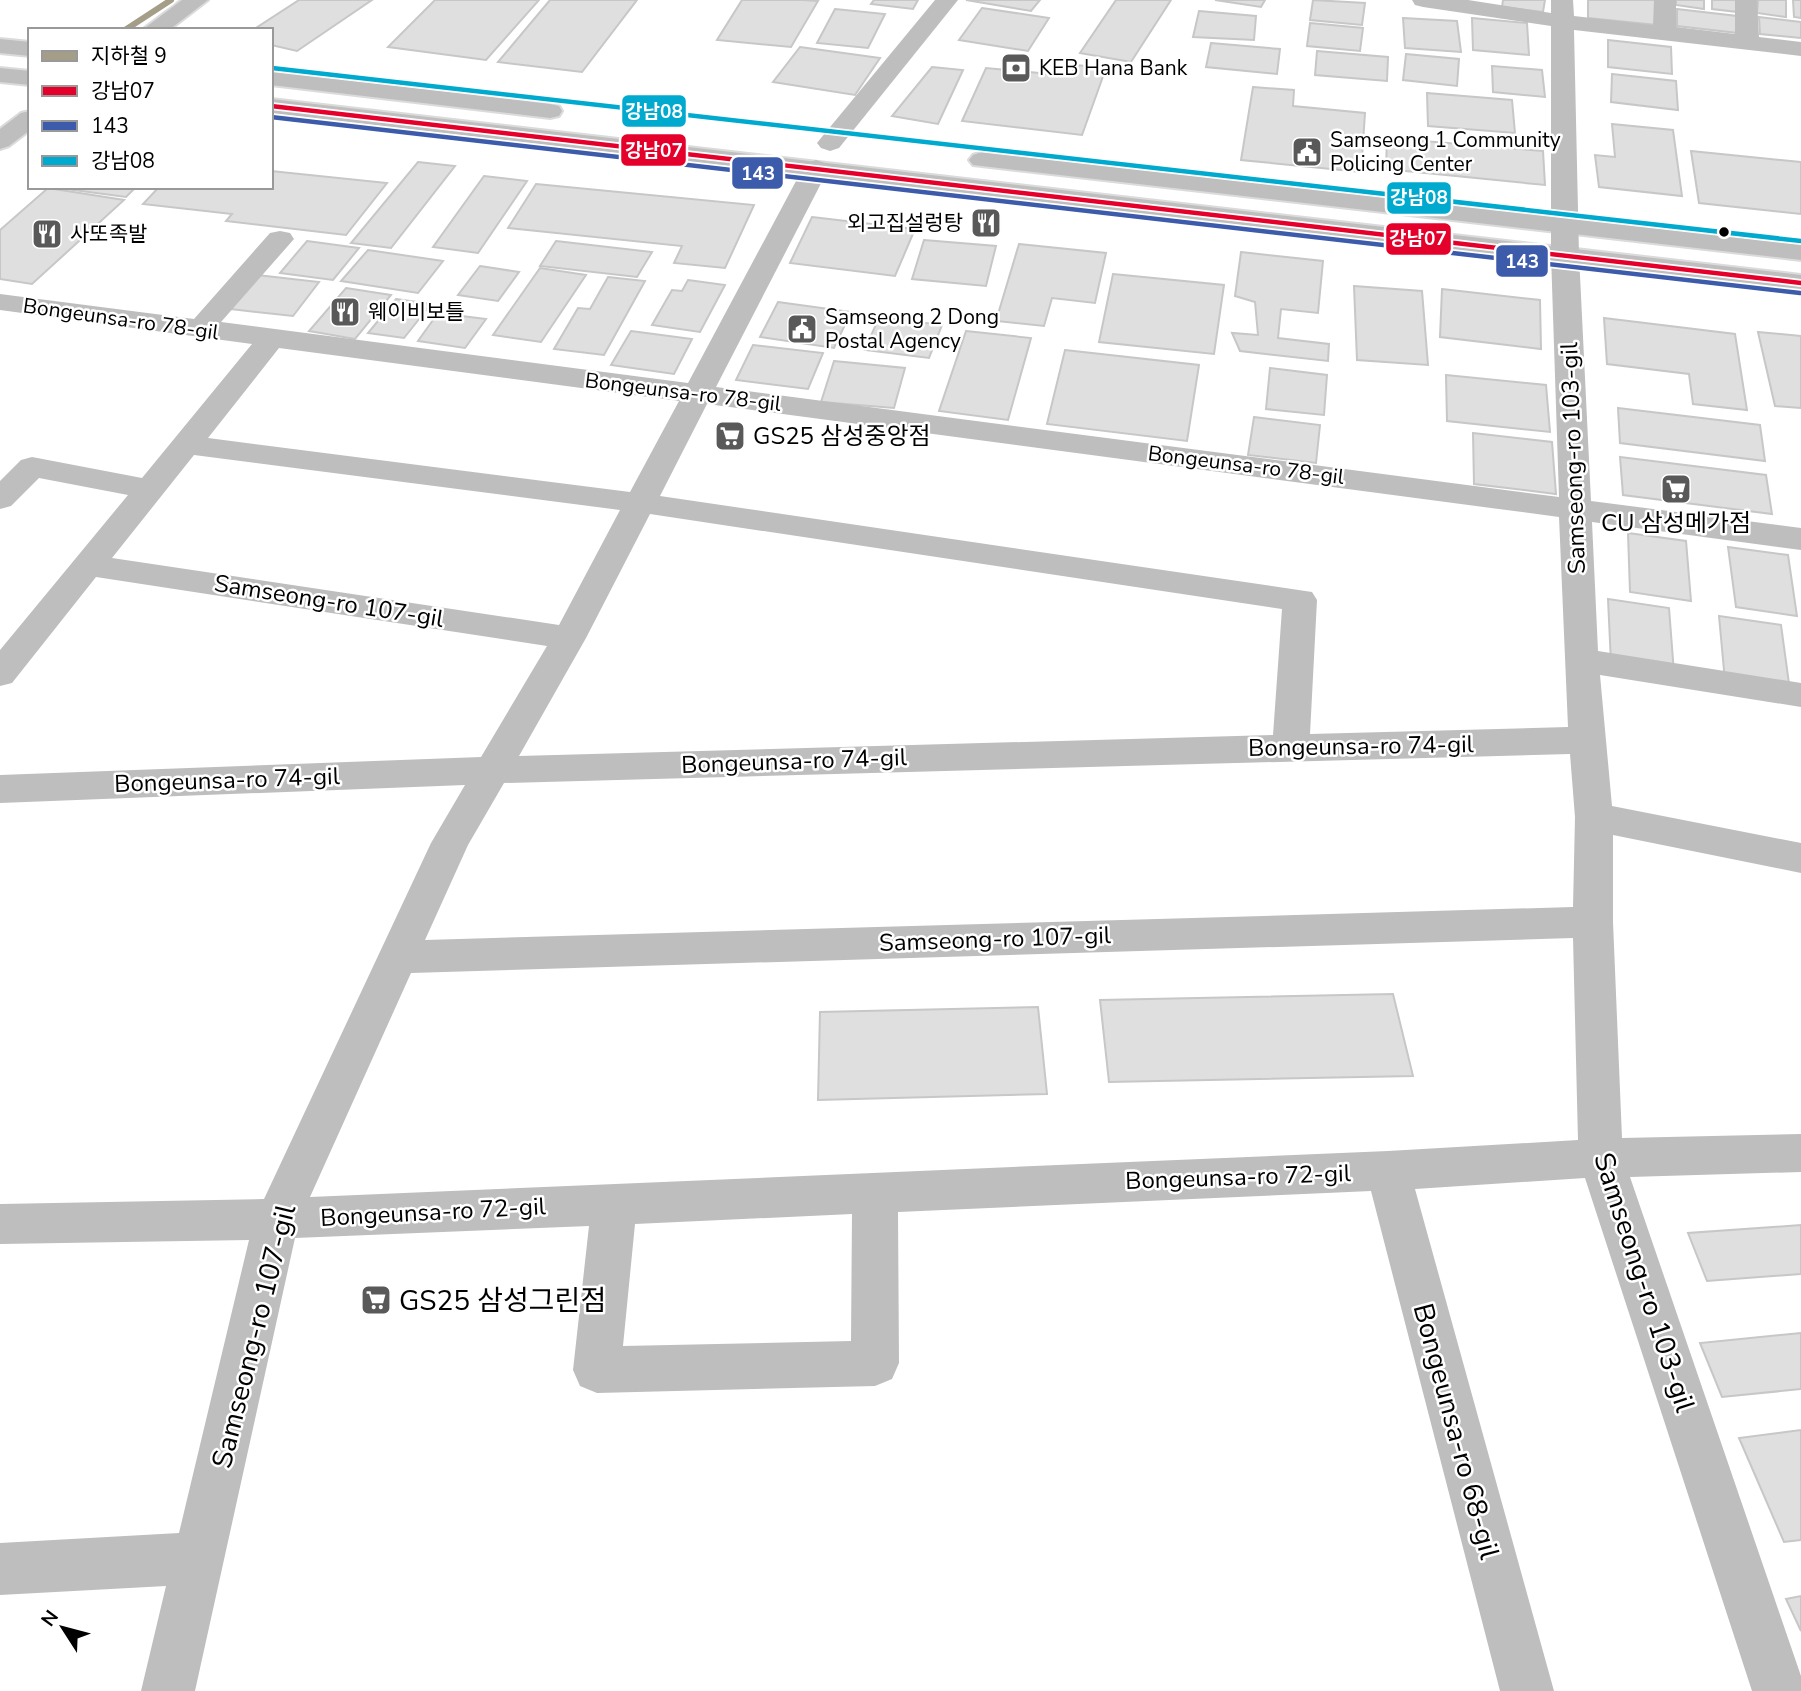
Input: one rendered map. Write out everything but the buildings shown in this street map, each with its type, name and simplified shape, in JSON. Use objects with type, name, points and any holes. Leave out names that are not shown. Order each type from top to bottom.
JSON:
[{"type":"street","points":[[156,28],[197,0]]},
{"type":"street","name":"Samseong-ro 107-gil","points":[[169,1691],[277,1219],[450,844],[569,638],[823,155],[947,0]]},
{"type":"street","points":[[1423,0],[1561,11],[1664,33],[1801,49]]},
{"type":"street","points":[[1664,33],[1665,0]]},
{"type":"street","points":[[1746,0],[1747,43]]},
{"type":"street","name":"Samseong-ro 103-gil","points":[[1561,11],[1581,660],[1594,817],[1593,922],[1601,1158],[1779,1691]]},
{"type":"street","points":[[0,46],[28,49]]},
{"type":"street","points":[[0,75],[28,78]]},
{"type":"street","points":[[273,78],[823,155],[1566,240],[1801,252]]},
{"type":"street","points":[[273,106],[823,155]]},
{"type":"street","points":[[0,141],[28,120]]},
{"type":"street","points":[[200,329],[279,239]]},
{"type":"street","points":[[1566,240],[1801,283]]},
{"type":"street","name":"Bongeunsa-ro 78-gil","points":[[0,302],[1801,539]]},
{"type":"street","points":[[0,674],[271,339]]},
{"type":"street","points":[[186,444],[641,503],[1300,600],[1291,747]]},
{"type":"street","points":[[0,499],[32,467],[148,489]]},
{"type":"street","name":"Samseong-ro 107-gil","points":[[88,565],[569,638]]},
{"type":"street","points":[[1581,660],[1801,695]]},
{"type":"street","name":"Bongeunsa-ro 74-gil","points":[[0,789],[492,770],[1588,740]]},
{"type":"street","points":[[1594,817],[1801,858]]},
{"type":"street","name":"Samseong-ro 107-gil","points":[[398,957],[1593,922]]},
{"type":"street","name":"Bongeunsa-ro 72-gil","points":[[0,1224],[277,1219],[1388,1171],[1601,1158],[1801,1153]]},
{"type":"street","name":"Bongeunsa-ro 68-gil","points":[[1388,1171],[1527,1691]]},
{"type":"street","points":[[614,1204],[597,1370],[875,1363],[875,1193]]},
{"type":"street","points":[[0,1569],[198,1558]]},
{"type":"metro line","name":"9","points":[[128,28],[171,0]]},
{"type":"transit line","name":"강남08","points":[[273,68],[1801,241]]},
{"type":"transit line","name":"강남07","points":[[273,106],[1801,283]]},
{"type":"transit line","name":"143","points":[[273,117],[1800,293]]},
{"type":"place","name":"KEB Hana Bank","points":[[1016,68]]},
{"type":"place","name":"Samseong 1 Community Policing Center","points":[[1307,152]]},
{"type":"place","name":"외고집설렁탕","points":[[986,223]]},
{"type":"place","name":"사또족발","points":[[47,234]]},
{"type":"place","name":"웨이비보틀","points":[[345,312]]},
{"type":"place","name":"Samseong 2 Dong Postal Agency","points":[[802,329]]},
{"type":"place","name":"GS25 삼성중앙점","points":[[730,436]]},
{"type":"place","name":"CU 삼성메가점","points":[[1676,489]]},
{"type":"place","name":"GS25 삼성그린점","points":[[376,1300]]}]
